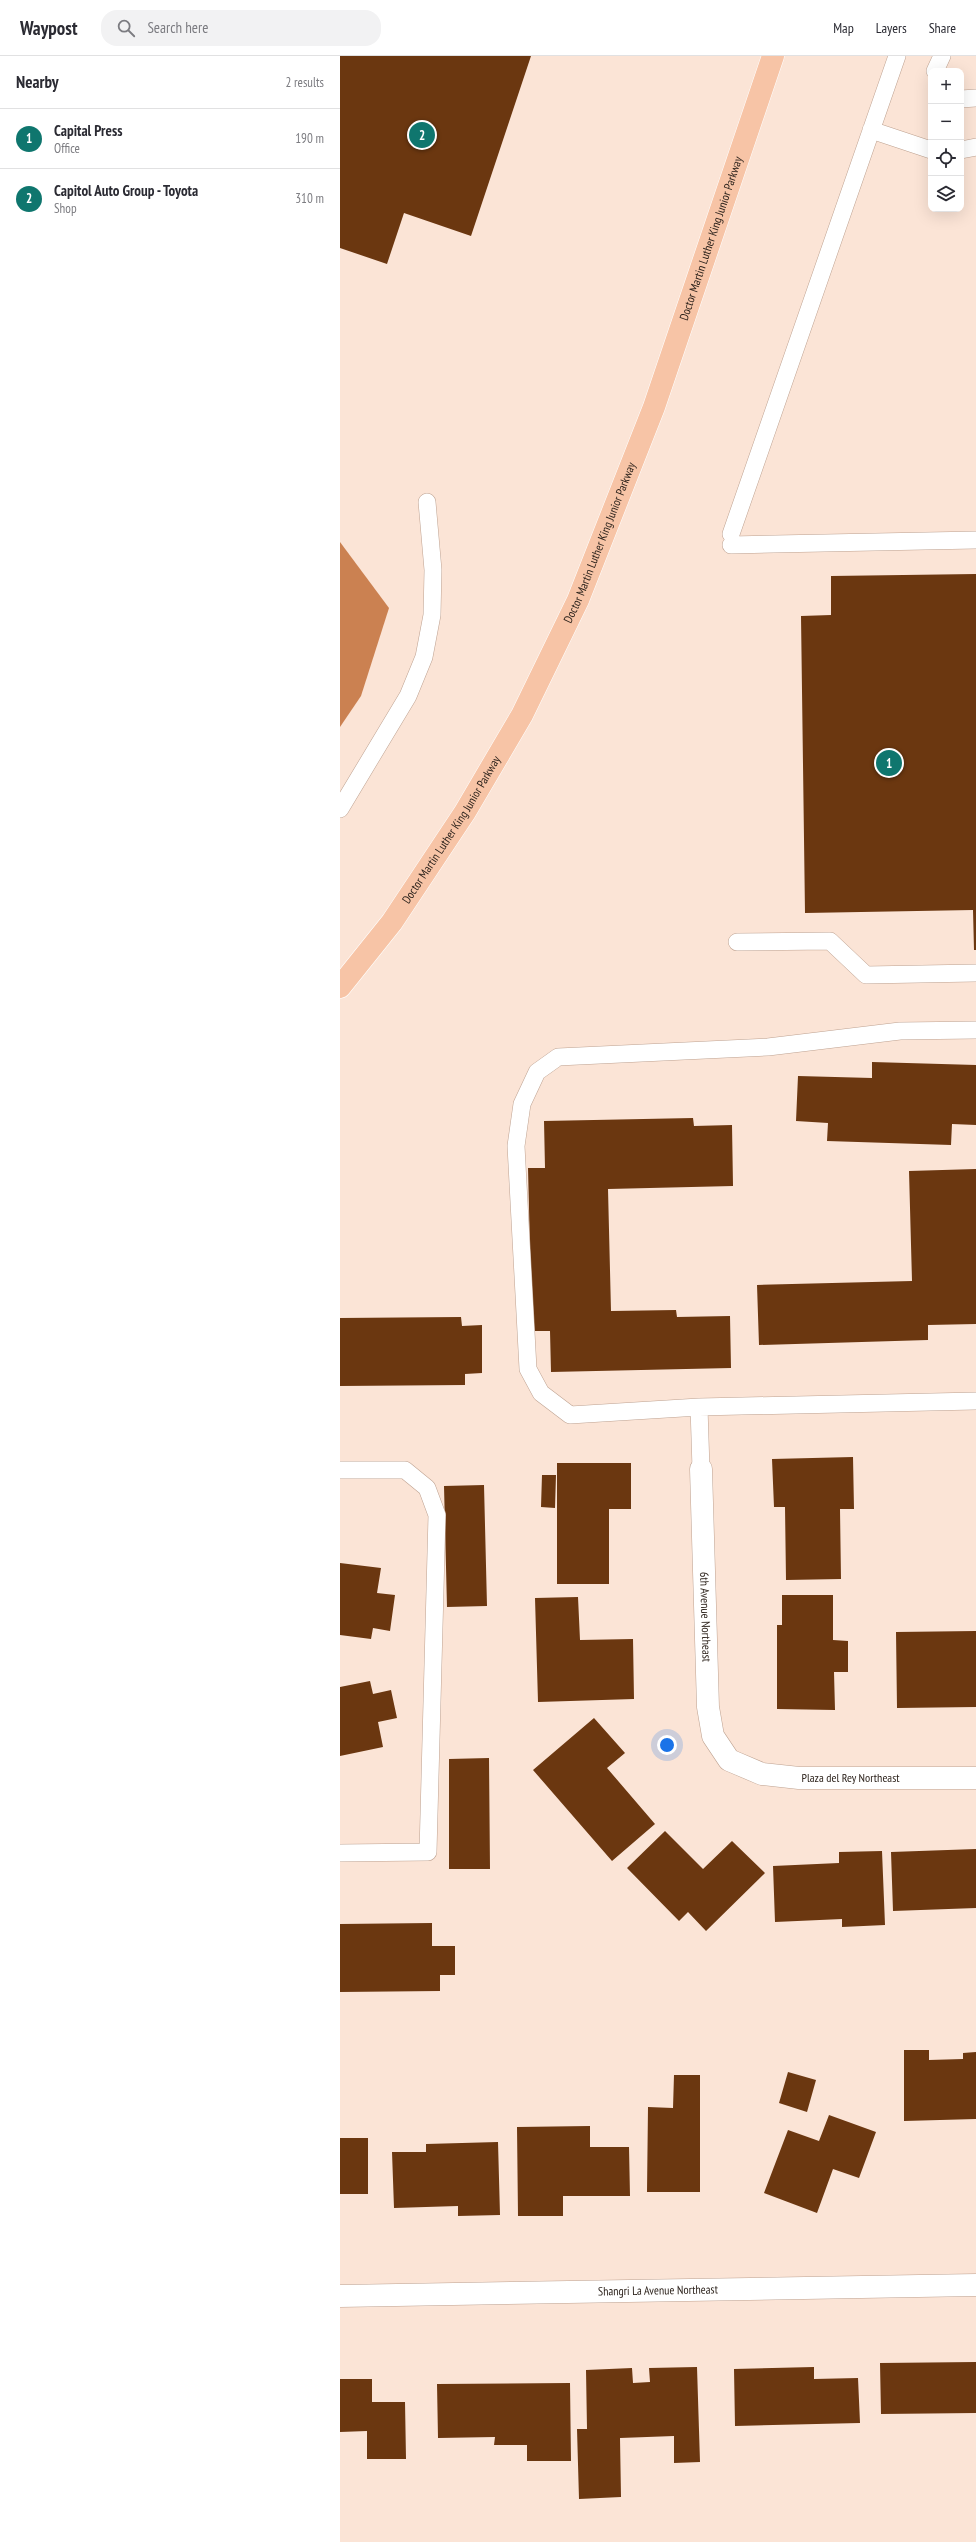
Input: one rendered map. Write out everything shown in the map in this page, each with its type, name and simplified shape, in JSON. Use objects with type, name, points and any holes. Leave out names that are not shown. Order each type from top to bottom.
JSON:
[{"type":"highway","name":"Doctor Martin Luther King Junior Parkway","points":[[340,987],[392,922],[465,812],[522,714],[578,600],[654,408],[773,56]]},
{"type":"street","name":"6th Avenue Northeast","points":[[701,1469],[708,1707],[713,1736],[729,1760]]},
{"type":"street","name":"Plaza del Rey Northeast","points":[[729,1760],[762,1774],[799,1778],[976,1778]]},
{"type":"street","name":"Shangri La Avenue Northeast","points":[[340,2296],[976,2285]]},
{"type":"lane","points":[[897,56],[731,539],[976,540]]},
{"type":"lane","points":[[936,68],[942,56]]},
{"type":"lane","points":[[964,99],[976,98]]},
{"type":"lane","points":[[871,130],[928,149]]},
{"type":"lane","points":[[964,149],[976,147]]},
{"type":"lane","points":[[340,808],[408,696],[424,657],[432,615],[433,570],[427,502]]},
{"type":"lane","points":[[738,942],[830,941],[866,975],[976,973]]},
{"type":"lane","points":[[976,1030],[900,1031],[768,1047],[558,1057],[537,1072],[522,1104],[516,1146],[528,1368],[541,1393],[570,1415],[699,1407],[976,1401]]},
{"type":"lane","points":[[699,1407],[701,1469]]},
{"type":"lane","points":[[340,1470],[405,1470],[427,1488],[437,1515],[428,1852],[340,1853]]},
{"type":"shaded area","points":[[340,542],[389,608],[361,696],[340,727]]},
{"type":"building","points":[[340,56],[531,56],[471,236],[404,213],[387,264],[340,248]]},
{"type":"building","points":[[976,574],[976,950],[974,950],[973,910],[805,913],[801,616],[831,615],[831,576]]},
{"type":"building","points":[[872,1062],[976,1065],[976,1125],[952,1124],[951,1145],[827,1141],[828,1123],[796,1121],[798,1076],[872,1078]]},
{"type":"building","points":[[693,1118],[694,1126],[732,1125],[733,1186],[608,1189],[611,1311],[676,1310],[677,1317],[730,1316],[731,1368],[551,1372],[550,1331],[532,1331],[528,1168],[545,1168],[544,1121]]},
{"type":"building","points":[[976,1169],[976,1324],[928,1325],[928,1340],[759,1345],[757,1285],[912,1281],[909,1171]]},
{"type":"building","points":[[461,1317],[462,1326],[482,1325],[482,1373],[465,1374],[465,1385],[340,1386],[340,1318]]},
{"type":"building","points":[[853,1457],[854,1509],[840,1509],[841,1579],[786,1580],[785,1507],[774,1507],[772,1459]]},
{"type":"building","points":[[557,1463],[631,1463],[631,1509],[609,1509],[609,1584],[557,1584]]},
{"type":"building","points":[[542,1475],[556,1475],[555,1508],[541,1507]]},
{"type":"building","points":[[484,1485],[487,1606],[447,1607],[444,1486]]},
{"type":"building","points":[[340,1563],[381,1568],[377,1593],[395,1595],[390,1631],[373,1628],[371,1639],[340,1635]]},
{"type":"building","points":[[782,1595],[833,1595],[833,1640],[848,1641],[848,1672],[834,1672],[835,1710],[777,1709],[777,1625],[782,1625]]},
{"type":"building","points":[[578,1597],[580,1640],[633,1639],[634,1699],[538,1702],[535,1598]]},
{"type":"building","points":[[976,1631],[976,1707],[897,1708],[896,1632]]},
{"type":"building","points":[[370,1681],[373,1694],[391,1690],[397,1718],[378,1722],[383,1747],[340,1756],[340,1687]]},
{"type":"building","points":[[594,1718],[625,1753],[607,1768],[655,1824],[612,1861],[533,1770]]},
{"type":"building","points":[[489,1758],[490,1869],[449,1869],[449,1759]]},
{"type":"building","points":[[665,1831],[703,1869],[732,1841],[765,1873],[706,1931],[688,1912],[679,1921],[627,1868]]},
{"type":"building","points":[[976,1849],[976,1908],[893,1911],[891,1852]]},
{"type":"building","points":[[882,1851],[885,1925],[842,1927],[842,1919],[775,1922],[773,1866],[839,1863],[839,1852]]},
{"type":"building","points":[[432,1923],[432,1946],[455,1946],[455,1975],[440,1975],[440,1991],[340,1992],[340,1924]]},
{"type":"building","points":[[904,2050],[929,2050],[929,2060],[963,2059],[963,2053],[976,2052],[976,2119],[904,2121]]},
{"type":"building","points":[[788,2072],[816,2080],[807,2112],[779,2103]]},
{"type":"building","points":[[674,2075],[700,2075],[700,2192],[647,2192],[648,2107],[673,2108]]},
{"type":"building","points":[[829,2115],[876,2132],[859,2178],[833,2169],[817,2213],[764,2193],[788,2130],[819,2141]]},
{"type":"building","points":[[590,2126],[590,2147],[629,2147],[630,2196],[563,2196],[563,2216],[518,2216],[517,2127]]},
{"type":"building","points":[[340,2138],[368,2138],[368,2194],[340,2194]]},
{"type":"building","points":[[498,2142],[500,2215],[458,2216],[458,2206],[394,2208],[392,2152],[426,2152],[426,2144]]},
{"type":"building","points":[[976,2362],[976,2413],[881,2414],[880,2363]]},
{"type":"building","points":[[697,2367],[700,2462],[674,2463],[674,2436],[620,2438],[621,2497],[579,2499],[577,2429],[587,2429],[586,2370],[632,2368],[633,2383],[650,2382],[649,2368]]},
{"type":"building","points":[[814,2367],[814,2379],[858,2378],[860,2423],[735,2426],[734,2369]]},
{"type":"building","points":[[340,2379],[372,2379],[372,2402],[405,2402],[406,2459],[367,2459],[367,2431],[340,2432]]},
{"type":"building","points":[[570,2383],[571,2461],[527,2461],[527,2445],[494,2445],[495,2437],[438,2438],[437,2384]]},
{"type":"place","name":"Capitol Auto Group - Toyota","points":[[422,135]]},
{"type":"place","name":"Capital Press","points":[[889,763]]}]
